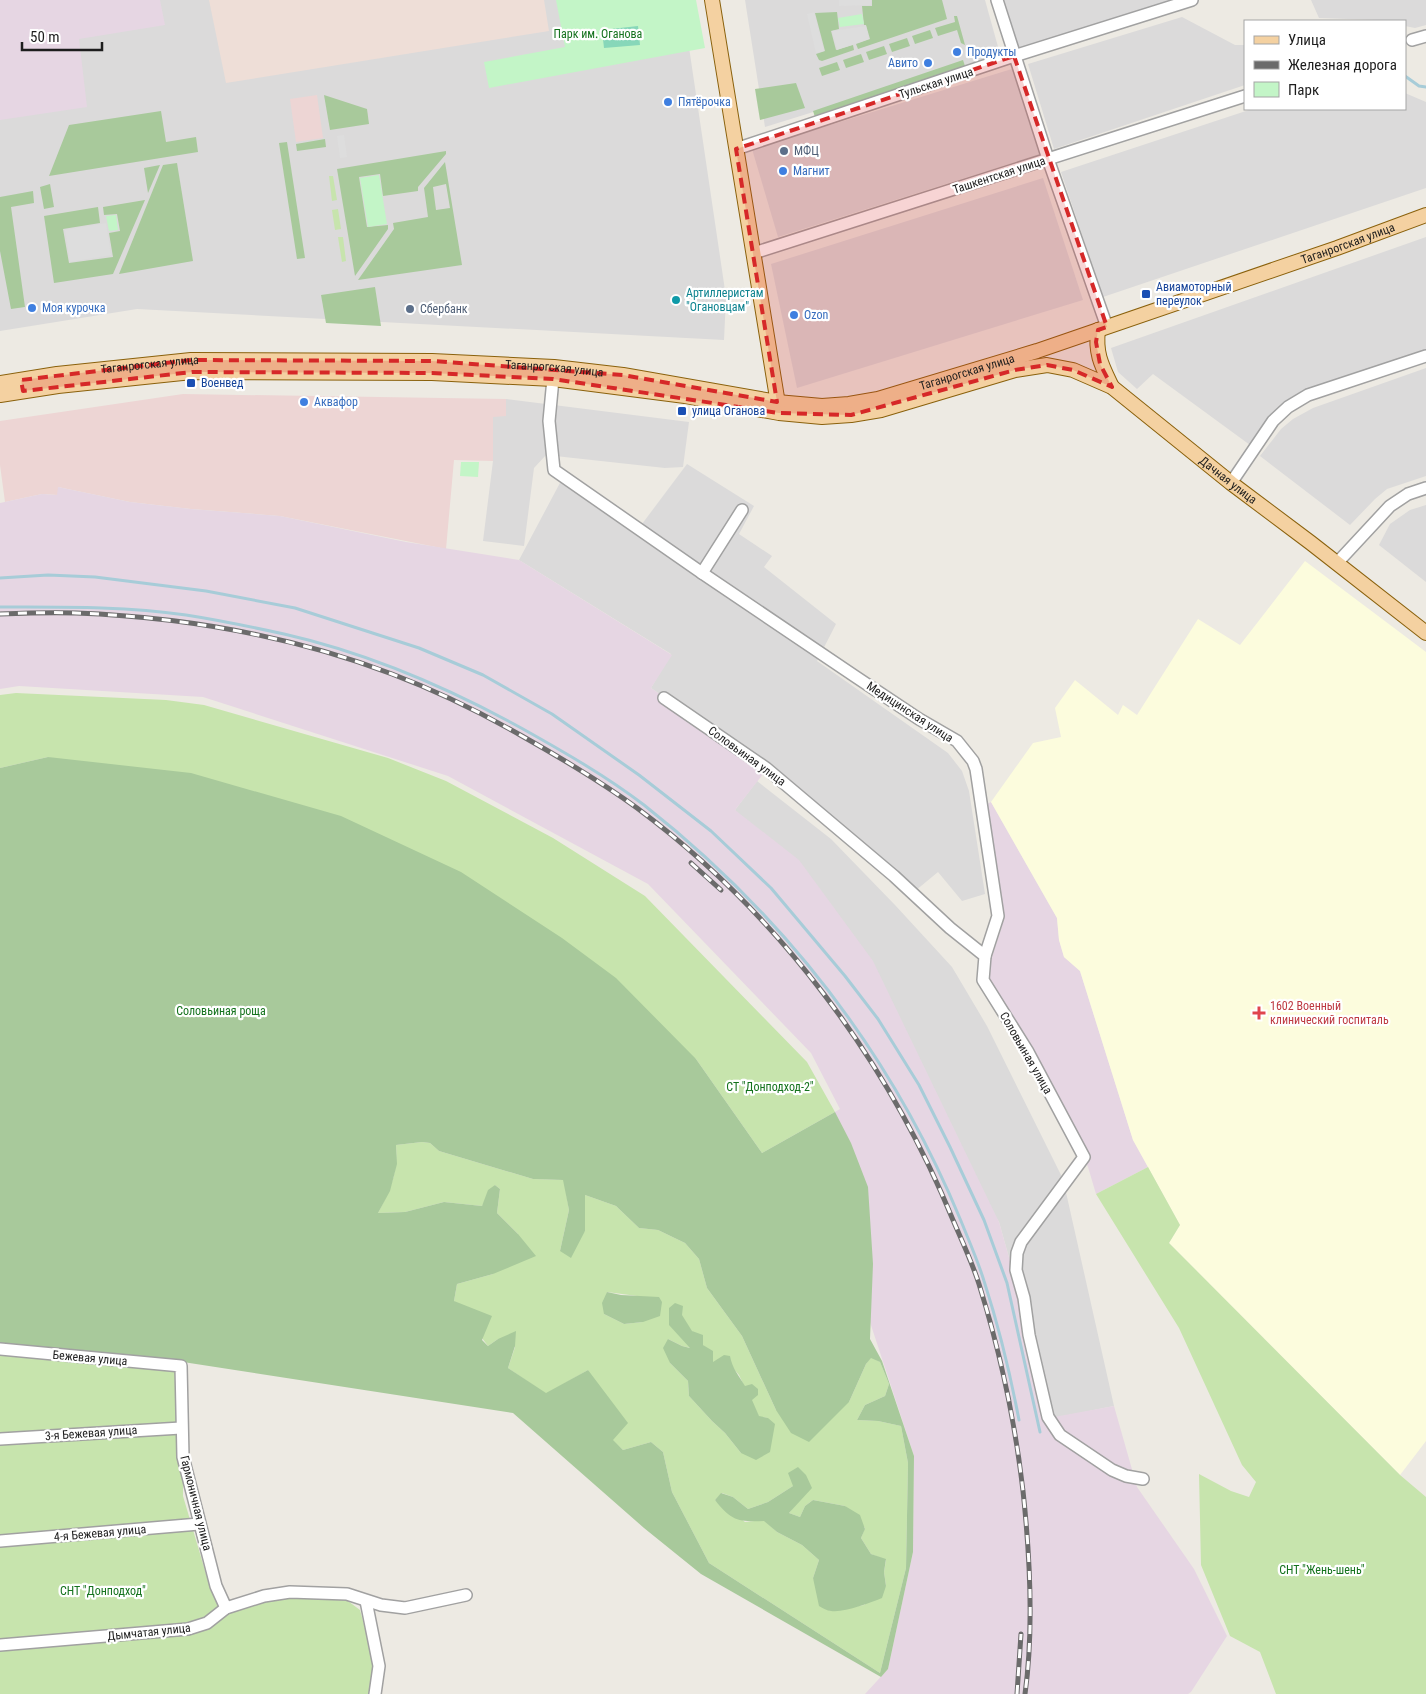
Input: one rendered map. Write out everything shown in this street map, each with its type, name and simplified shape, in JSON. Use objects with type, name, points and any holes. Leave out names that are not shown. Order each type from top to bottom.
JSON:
[{"type":"main road","points":[[712,0],[778,407]]},
{"type":"main road","name":"Таганрогская улица","points":[[778,407],[849,404],[878,399],[1028,354],[1337,248],[1426,215]]},
{"type":"main road","points":[[1102,328],[1096,342],[1100,364],[1112,387]]},
{"type":"main road","name":"Дачная улица","points":[[1015,370],[1047,365],[1073,370],[1112,387],[1231,483],[1426,633]]},
{"type":"main road","name":"Таганрогская улица","points":[[0,383],[22,385],[192,372],[554,373],[685,396],[778,407],[822,417],[866,412],[894,406],[1015,370]]},
{"type":"main road","name":"Таганрогская улица","points":[[0,394],[22,385]]},
{"type":"street","points":[[997,0],[1102,328]]},
{"type":"street","name":"Тульская улица","points":[[736,149],[1014,56],[1192,0]]},
{"type":"street","points":[[1412,40],[1426,36]]},
{"type":"street","name":"Ташкентская улица","points":[[754,253],[1244,96]]},
{"type":"street","points":[[1231,483],[1273,421],[1288,407],[1308,395],[1426,356]]},
{"type":"street","name":"Медицинская улица","points":[[554,373],[549,421],[554,470],[702,573],[919,719],[957,741],[969,755],[976,769],[998,916],[986,956]]},
{"type":"street","points":[[1337,563],[1390,506],[1408,494],[1426,488]]},
{"type":"street","points":[[702,573],[742,510]]},
{"type":"street","name":"Соловьиная улица","points":[[664,698],[766,768],[894,876],[950,928],[986,956],[983,980],[1028,1052],[1084,1157],[1021,1242],[1017,1253],[1016,1270],[1024,1298],[1029,1335],[1048,1417],[1060,1435],[1112,1470],[1126,1476],[1143,1479]]},
{"type":"street","name":"Бежевая улица","points":[[0,1349],[181,1366]]},
{"type":"street","name":"Гармоничная улица","points":[[181,1366],[183,1457],[216,1586],[226,1608]]},
{"type":"street","name":"3-я Бежевая улица","points":[[0,1439],[181,1428]]},
{"type":"street","name":"4-я Бежевая улица","points":[[0,1541],[199,1524]]},
{"type":"street","name":"Дымчатая улица","points":[[0,1645],[188,1629],[207,1623],[226,1608],[264,1596],[290,1592],[346,1594],[366,1601],[405,1608],[466,1595]]},
{"type":"street","points":[[366,1601],[379,1666],[375,1694]]},
{"type":"highlighted area","points":[[1014,56],[1107,327],[1098,330],[1096,342],[1100,364],[1112,387],[1073,370],[1047,365],[1015,370],[851,415],[779,413],[553,379],[432,373],[192,372],[23,391],[21,380],[191,360],[432,361],[623,375],[777,402],[736,149]]},
{"type":"shaded area","points":[[0,0],[682,0],[726,297],[724,340],[137,309],[0,331]]},
{"type":"shaded area","points":[[0,0],[160,0],[165,25],[79,39],[87,107],[0,120]]},
{"type":"shaded area","points":[[209,0],[544,0],[549,31],[226,83]]},
{"type":"shaded area","points":[[745,0],[985,0],[1000,54],[765,127]]},
{"type":"shaded area","points":[[839,0],[871,0],[871,5],[839,6]]},
{"type":"shaded area","points":[[1002,0],[1175,0],[1018,49]]},
{"type":"shaded area","points":[[1311,0],[1426,0],[1426,25],[1415,28],[1406,26],[1406,20],[1319,18]]},
{"type":"shaded area","points":[[814,12],[824,51],[816,53],[807,14]]},
{"type":"shaded area","points":[[1182,17],[1235,45],[1244,45],[1244,85],[1054,149],[1028,64]]},
{"type":"shaded area","points":[[866,26],[869,39],[837,50],[832,31]]},
{"type":"shaded area","points":[[1015,68],[1041,154],[778,237],[752,149]]},
{"type":"shaded area","points":[[1406,93],[1426,102],[1426,188],[1103,297],[1061,172],[1249,110],[1406,110]]},
{"type":"shaded area","points":[[317,95],[323,138],[296,142],[290,99]]},
{"type":"shaded area","points":[[344,135],[347,157],[340,158],[337,136]]},
{"type":"shaded area","points":[[1043,178],[1083,300],[797,388],[771,264]]},
{"type":"shaded area","points":[[106,223],[111,255],[70,262],[65,230]]},
{"type":"shaded area","points":[[1426,237],[1426,349],[1313,390],[1250,445],[1153,374],[1137,389],[1118,372],[1111,348]]},
{"type":"shaded area","points":[[1426,368],[1426,476],[1387,489],[1350,525],[1260,456],[1281,429],[1293,419],[1313,408]]},
{"type":"shaded area","points":[[183,394],[506,399],[506,416],[493,417],[493,461],[454,460],[446,549],[280,516],[130,502],[58,487],[58,495],[42,494],[5,502],[0,465],[0,421]]},
{"type":"shaded area","points":[[506,399],[689,422],[683,467],[665,468],[546,455],[534,468],[524,546],[483,541],[493,461],[493,416],[506,416]]},
{"type":"shaded area","points":[[687,464],[754,506],[739,534],[772,556],[764,567],[836,624],[817,661],[948,753],[962,771],[969,791],[985,894],[962,901],[938,872],[915,891],[808,798],[651,688],[671,654],[519,560],[561,481],[636,532]]},
{"type":"shaded area","points":[[58,487],[130,502],[280,516],[406,542],[519,560],[672,655],[651,688],[767,769],[735,810],[799,860],[873,961],[999,1222],[1054,1417],[1114,1406],[1137,1487],[1194,1569],[1227,1636],[1191,1692],[1188,1694],[865,1694],[888,1669],[913,1552],[914,1456],[868,1316],[766,1152],[840,1109],[811,1053],[648,884],[448,776],[203,697],[19,686],[0,689],[0,503],[42,494],[57,495]]},
{"type":"shaded area","points":[[1426,505],[1426,582],[1379,545],[1390,524],[1410,510]]},
{"type":"shaded area","name":"1602 Военный клинический госпиталь","points":[[1305,561],[1426,652],[1426,1441],[1400,1475],[1169,1243],[1180,1225],[1133,1140],[1080,971],[1064,957],[1059,940],[1057,918],[991,802],[1033,743],[1061,737],[1055,708],[1075,680],[1118,715],[1123,705],[1137,715],[1198,619],[1240,645]]},
{"type":"shaded area","points":[[757,781],[831,839],[895,905],[952,967],[987,1026],[1063,1179],[1114,1406],[1054,1418],[999,1222],[735,810]]},
{"type":"shaded area","points":[[991,802],[1057,918],[1059,940],[1064,957],[1080,971],[1133,1140],[1148,1167],[1096,1194],[1088,1167],[1044,1072],[992,989],[988,969],[1002,926],[983,806]]},
{"type":"green space","name":"Парк им. Оганова","points":[[556,0],[696,0],[705,48],[489,88],[484,62],[565,47]]},
{"type":"green space","points":[[872,0],[942,0],[947,19],[858,49],[856,44],[870,39],[866,25],[864,25],[862,6],[872,6]]},
{"type":"green space","points":[[837,12],[839,29],[831,31],[836,50],[853,45],[854,50],[822,61],[819,60],[816,54],[825,51],[815,13]]},
{"type":"green space","points":[[862,14],[864,24],[840,27],[838,18]]},
{"type":"green space","points":[[954,16],[957,16],[965,45],[961,43],[957,30],[938,36],[935,28],[955,22]]},
{"type":"green space","points":[[638,26],[640,45],[604,48],[602,30]]},
{"type":"green space","points":[[930,30],[933,38],[915,44],[912,36]]},
{"type":"green space","points":[[907,38],[910,46],[892,52],[889,44]]},
{"type":"green space","points":[[884,46],[887,54],[869,60],[866,52]]},
{"type":"green space","points":[[861,54],[864,62],[846,68],[843,60]]},
{"type":"green space","points":[[963,60],[966,69],[816,120],[813,111]]},
{"type":"green space","points":[[837,62],[840,70],[822,76],[819,68]]},
{"type":"green space","points":[[796,83],[805,108],[760,120],[755,89]]},
{"type":"green space","points":[[324,95],[367,109],[369,124],[330,130]]},
{"type":"green space","points":[[161,111],[166,142],[196,137],[198,152],[49,176],[69,125]]},
{"type":"green space","points":[[325,139],[326,147],[297,151],[296,144]]},
{"type":"green space","points":[[287,142],[305,258],[297,259],[279,143]]},
{"type":"green space","points":[[446,151],[446,154],[418,187],[418,191],[383,196],[380,174],[359,177],[367,227],[388,225],[388,229],[355,276],[337,169]]},
{"type":"green space","points":[[445,162],[462,265],[358,280],[394,229],[393,223],[428,217],[424,188]],"holes":[[[446,184],[450,208],[436,210],[433,187]]]},
{"type":"green space","points":[[177,163],[193,261],[119,274],[163,165]]},
{"type":"green space","points":[[160,165],[148,193],[144,168]]},
{"type":"green space","points":[[379,175],[387,224],[368,227],[360,178]]},
{"type":"green space","points":[[329,176],[333,176],[337,200],[332,201]]},
{"type":"green space","points":[[50,184],[54,207],[44,209],[40,187]]},
{"type":"green space","points":[[33,191],[34,203],[11,207],[25,307],[11,309],[0,251],[0,197]]},
{"type":"green space","points":[[145,200],[113,274],[54,283],[44,216],[98,207],[100,223],[63,229],[69,263],[113,257],[109,233],[120,231],[117,214],[104,215],[103,207]]},
{"type":"green space","points":[[338,209],[341,229],[335,230],[332,210]]},
{"type":"green space","points":[[116,215],[118,230],[109,231],[106,216]]},
{"type":"green space","points":[[338,237],[343,237],[346,261],[342,262]]},
{"type":"green space","points":[[375,287],[381,326],[326,323],[321,295]]},
{"type":"green space","points":[[461,462],[479,462],[478,477],[460,476]]},
{"type":"green space","name":"СТ \"Донподход-2\"","points":[[16,693],[166,700],[204,705],[388,758],[446,781],[553,838],[645,896],[807,1062],[835,1112],[762,1153],[696,1059],[48,757],[0,768],[0,695]]},
{"type":"green space","name":"Соловьиная роща","points":[[48,757],[191,773],[341,816],[461,872],[562,938],[616,978],[696,1059],[762,1153],[835,1112],[851,1143],[868,1187],[873,1264],[870,1339],[882,1361],[914,1456],[913,1552],[888,1669],[881,1677],[701,1574],[644,1528],[513,1413],[183,1362],[0,1343],[0,768]],"holes":[[[430,1143],[439,1151],[533,1179],[563,1180],[569,1210],[560,1251],[571,1258],[585,1231],[585,1195],[616,1206],[639,1228],[658,1230],[685,1243],[699,1259],[707,1288],[742,1336],[776,1410],[791,1433],[809,1442],[849,1402],[866,1364],[871,1358],[880,1362],[889,1384],[885,1396],[865,1405],[857,1420],[878,1421],[901,1426],[908,1463],[906,1568],[880,1673],[709,1563],[672,1492],[663,1452],[651,1442],[623,1450],[613,1440],[628,1423],[588,1370],[546,1393],[508,1368],[515,1346],[516,1331],[488,1346],[482,1340],[492,1316],[454,1301],[457,1284],[493,1274],[536,1256],[497,1213],[500,1189],[495,1185],[488,1190],[482,1206],[444,1202],[405,1212],[378,1213],[390,1191],[397,1164],[396,1145]]]},
{"type":"green space","points":[[430,1143],[439,1151],[533,1179],[564,1180],[569,1210],[560,1251],[585,1231],[585,1195],[616,1206],[639,1228],[658,1230],[685,1243],[699,1259],[707,1288],[742,1336],[776,1410],[849,1402],[871,1357],[880,1362],[889,1384],[885,1396],[865,1405],[857,1420],[878,1421],[901,1426],[908,1463],[906,1568],[880,1673],[709,1563],[672,1492],[663,1452],[651,1442],[623,1450],[612,1440],[588,1370],[546,1394],[508,1368],[515,1347],[498,1339],[488,1346],[454,1301],[457,1284],[493,1274],[518,1234],[497,1213],[500,1189],[495,1185],[482,1206],[444,1202],[405,1212],[378,1213],[393,1180],[396,1164],[396,1145]],"holes":[[[607,1292],[637,1296],[643,1322],[624,1324],[604,1314]],[[692,1331],[713,1362],[732,1367],[739,1375],[759,1417],[768,1418],[741,1453],[725,1433],[689,1396],[688,1381],[670,1363],[668,1339],[691,1348]],[[793,1486],[797,1503],[789,1513],[800,1517],[805,1506],[813,1500],[845,1506],[865,1528],[861,1538],[871,1554],[886,1560],[884,1572],[886,1586],[864,1605],[830,1611],[813,1578],[819,1560],[802,1545],[777,1532],[764,1520],[745,1522],[715,1500],[722,1493],[733,1497],[748,1509],[768,1502]]]},
{"type":"green space","name":"СНТ \"Жень-шень\"","points":[[1148,1167],[1180,1225],[1169,1243],[1400,1475],[1426,1497],[1426,1694],[1276,1694],[1260,1652],[1230,1636],[1201,1565],[1199,1474],[1231,1491],[1249,1497],[1256,1482],[1242,1465],[1179,1328],[1096,1194]]},
{"type":"green space","points":[[607,1292],[621,1295],[659,1297],[662,1302],[660,1316],[643,1322],[624,1324],[604,1314],[602,1303]]},
{"type":"green space","points":[[675,1303],[683,1306],[682,1315],[692,1331],[703,1335],[703,1345],[713,1351],[713,1362],[724,1355],[730,1356],[734,1368],[745,1386],[752,1384],[758,1389],[758,1395],[752,1400],[759,1416],[768,1418],[775,1424],[770,1452],[756,1460],[741,1453],[725,1433],[689,1396],[688,1381],[670,1363],[663,1348],[668,1339],[690,1348],[669,1325],[669,1308]]},
{"type":"green space","name":"СНТ \"Донподход\"","points":[[0,1343],[183,1362],[183,1496],[211,1591],[228,1611],[264,1598],[319,1597],[348,1601],[360,1610],[374,1661],[373,1694],[0,1694]]},
{"type":"green space","points":[[798,1467],[806,1475],[812,1488],[789,1513],[800,1517],[805,1506],[813,1500],[845,1506],[860,1515],[865,1529],[861,1538],[871,1554],[886,1559],[884,1572],[886,1586],[882,1598],[843,1611],[830,1611],[819,1606],[813,1578],[819,1560],[802,1545],[777,1532],[764,1521],[736,1519],[726,1512],[715,1500],[721,1493],[733,1497],[748,1509],[768,1502],[793,1486],[788,1473]]},
{"type":"waterway","points":[[1406,77],[1419,86],[1426,87]]},
{"type":"waterway","points":[[0,578],[48,575],[95,577],[206,591],[295,608],[419,648],[483,675],[552,714],[639,775],[711,831],[771,888],[845,976],[878,1019],[919,1085],[984,1220],[1007,1283],[1040,1432]]},
{"type":"waterway","points":[[0,607],[70,607],[163,612],[284,634],[346,651],[436,685],[465,699],[585,765],[644,805],[696,848],[744,894],[789,942],[830,992],[868,1046],[902,1101],[933,1160],[979,1266],[1008,1367],[1019,1420]]},
{"type":"railway","points":[[0,614],[76,613],[116,615],[197,624],[276,639],[315,649],[392,674],[442,695],[490,719],[595,779],[637,808],[688,849],[736,894],[781,942],[823,993],[861,1046],[895,1102],[926,1160],[976,1276],[987,1309],[1006,1386],[1023,1491],[1028,1541],[1030,1592],[1028,1669],[1025,1694]]},
{"type":"railway","points":[[691,863],[721,890]]},
{"type":"railway","points":[[1017,1694],[1021,1634]]},
{"type":"place","name":"Продукты","points":[[957,52]]},
{"type":"place","name":"Авито","points":[[928,63]]},
{"type":"place","name":"Пятёрочка","points":[[668,102]]},
{"type":"place","name":"МФЦ","points":[[784,151]]},
{"type":"place","name":"Магнит","points":[[783,171]]},
{"type":"place","name":"Авиамоторный переулок","points":[[1146,294]]},
{"type":"place","name":"Артиллеристам \"Огановцам\"","points":[[676,300]]},
{"type":"place","name":"Моя курочка","points":[[32,308]]},
{"type":"place","name":"Сбербанк","points":[[410,309]]},
{"type":"place","name":"Ozon","points":[[794,315]]},
{"type":"place","name":"Военвед","points":[[191,383]]},
{"type":"place","name":"Аквафор","points":[[304,402]]},
{"type":"place","name":"улица Оганова","points":[[682,411]]},
{"type":"place","name":"1602 Военный клинический госпиталь","points":[[1259,1013]]}]
